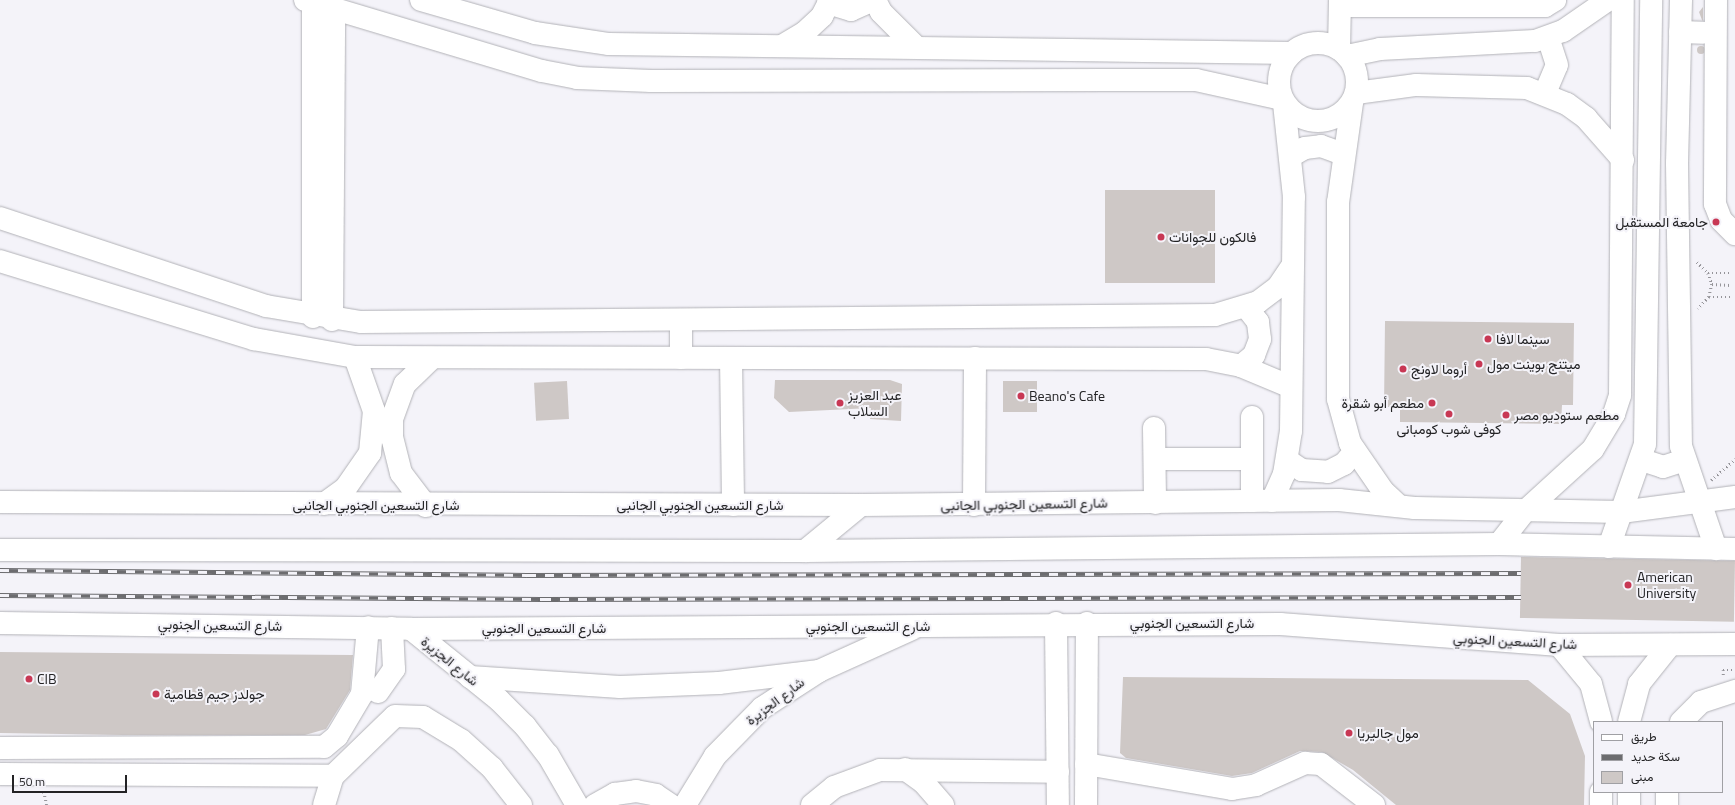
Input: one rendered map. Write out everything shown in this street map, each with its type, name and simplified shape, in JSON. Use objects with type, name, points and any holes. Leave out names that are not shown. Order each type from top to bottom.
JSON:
[{"type":"street","points":[[782,46],[804,34],[829,2],[851,10],[874,0],[881,12],[916,48]]},
{"type":"street","points":[[1399,506],[1383,491],[1355,451],[1342,421],[1338,399],[1338,202],[1343,154],[1354,98],[1356,74],[1343,52],[1340,3],[1544,6],[1555,0]]},
{"type":"street","points":[[1262,501],[1287,460],[1291,387],[1291,156],[1280,69],[1292,53],[1310,44],[1343,52],[1521,43],[1548,37],[1578,22],[1608,0]]},
{"type":"street","points":[[1499,544],[1524,512],[1593,449],[1614,414],[1620,395],[1623,160],[1623,0]]},
{"type":"street","points":[[1610,548],[1621,512],[1642,460],[1648,397],[1651,0]]},
{"type":"street","points":[[0,550],[805,551],[1499,544],[1610,548],[1726,549],[1701,503],[1684,460],[1677,163],[1681,0]]},
{"type":"street","points":[[1716,0],[1710,33],[1715,204],[1721,220],[1735,234]]},
{"type":"street","points":[[323,318],[309,1],[542,71],[613,80],[1196,80],[1283,101],[1298,117],[1317,122],[1337,117],[1354,98],[1416,85],[1508,85],[1545,93],[1586,118],[1623,160]]},
{"type":"street","points":[[413,33],[423,1],[499,25],[572,40],[646,46],[782,46],[1292,53]]},
{"type":"street","points":[[323,318],[334,9]]},
{"type":"street","points":[[1680,32],[1710,33]]},
{"type":"street","points":[[1545,93],[1557,65],[1548,37]]},
{"type":"street","points":[[1291,156],[1305,148],[1321,146],[1343,154]]},
{"type":"street","points":[[0,218],[266,306],[323,318],[389,323],[1215,315],[1247,308],[1273,291],[1292,266]]},
{"type":"street","points":[[0,260],[254,339],[355,357],[1206,359],[1241,366],[1291,387]]},
{"type":"street","points":[[254,339],[266,306]]},
{"type":"street","points":[[1241,366],[1254,355],[1260,339],[1258,322],[1247,308]]},
{"type":"street","points":[[681,358],[682,320]]},
{"type":"street","points":[[324,504],[345,489],[370,453],[374,411],[355,357]]},
{"type":"street","points":[[426,506],[401,473],[392,438],[392,419],[405,384],[432,358]]},
{"type":"street","points":[[731,358],[733,505]]},
{"type":"street","points":[[974,505],[975,358]]},
{"type":"street","points":[[1252,417],[1252,459],[1262,501]]},
{"type":"street","points":[[1154,428],[1155,503]]},
{"type":"street","points":[[1287,460],[1302,470],[1328,472],[1344,464],[1355,451]]},
{"type":"street","points":[[1155,458],[1252,459]]},
{"type":"street","points":[[1642,460],[1663,467],[1684,460]]},
{"type":"street","name":"شارع التسعين الجنوبي الجانبى","points":[[0,502],[426,506],[974,505],[1345,500],[1399,506],[1524,512],[1621,512],[1701,503],[1735,497]]},
{"type":"street","points":[[805,551],[861,505]]},
{"type":"street","name":"شارع التسعين الجنوبي","points":[[0,623],[402,628],[919,626],[1056,623],[1295,625],[1559,645],[1735,644]]},
{"type":"street","points":[[1056,623],[1058,805]]},
{"type":"street","points":[[1086,805],[1087,623]]},
{"type":"street","name":"شارع الجزيرة","points":[[685,805],[715,756],[737,730],[789,687],[818,671],[919,626]]},
{"type":"street","points":[[0,748],[324,747],[337,736],[362,694],[368,627]]},
{"type":"street","points":[[378,692],[389,681],[394,669],[402,628]]},
{"type":"street","name":"شارع الجزيرة","points":[[402,628],[470,677],[525,726],[548,755],[577,805]]},
{"type":"street","points":[[1559,645],[1591,684],[1600,719],[1613,710],[1630,717],[1639,684],[1670,645]]},
{"type":"street","points":[[470,677],[620,687],[719,683],[818,671]]},
{"type":"street","points":[[1682,721],[1701,702],[1735,691]]},
{"type":"street","points":[[324,805],[333,776],[395,716],[423,718],[466,744],[492,768],[521,805]]},
{"type":"street","points":[[1058,725],[1087,725]]},
{"type":"street","points":[[1086,764],[1232,789],[1256,785],[1305,763],[1321,764],[1374,805]]},
{"type":"street","points":[[812,805],[834,787],[856,776],[904,769],[1058,772]]},
{"type":"street","points":[[904,769],[924,783],[943,805]]},
{"type":"street","points":[[0,774],[333,776]]},
{"type":"street","points":[[595,805],[615,794],[636,791],[656,795],[671,805]]},
{"type":"street","points":[[1601,793],[1601,805]]},
{"type":"street","points":[[1629,793],[1629,805]]},
{"type":"street","points":[[1667,793],[1667,805]]},
{"type":"path","points":[[1708,272],[1730,273]]},
{"type":"path","points":[[1712,284],[1730,285]]},
{"type":"path","points":[[1709,297],[1730,298]]},
{"type":"path","points":[[1727,466],[1735,459]]},
{"type":"path","points":[[1723,670],[1735,670]]},
{"type":"building","points":[[1703,7],[1703,21],[1699,12]]},
{"type":"building","points":[[1701,46],[1704,47],[1704,53],[1701,54],[1698,53],[1697,50],[1698,47]]},
{"type":"building","name":"فالكون للجوانات","points":[[1105,190],[1215,190],[1215,283],[1105,283]]},
{"type":"building","name":"ميتنج بوينت مول","points":[[1385,321],[1574,323],[1573,405],[1562,405],[1561,424],[1400,422],[1400,407],[1384,407]]},
{"type":"building","name":"عبد العزيز السلاب","points":[[775,380],[890,380],[902,384],[901,421],[870,419],[871,408],[789,412],[774,398]]},
{"type":"building","points":[[567,381],[569,419],[536,421],[534,383]]},
{"type":"building","name":"Beano's Cafe","points":[[1003,381],[1037,381],[1037,412],[1003,412]]},
{"type":"building","name":"American University","points":[[1521,557],[1735,561],[1734,622],[1520,618]]},
{"type":"building","points":[[0,652],[353,655],[350,690],[326,729],[305,735],[122,735],[0,733]]},
{"type":"building","name":"مول جاليريا","points":[[1123,677],[1528,680],[1570,714],[1585,756],[1584,805],[1396,805],[1353,770],[1322,752],[1300,751],[1252,773],[1232,776],[1126,758],[1120,753]]},
{"type":"railway","points":[[0,570],[527,575],[1521,573]]},
{"type":"railway","points":[[0,595],[542,599],[1521,597]]},
{"type":"place","name":"جامعة المستقبل","points":[[1716,222]]},
{"type":"place","name":"فالكون للجوانات","points":[[1161,237]]},
{"type":"place","name":"سينما لافا","points":[[1488,339]]},
{"type":"place","name":"ميتنج بوينت مول","points":[[1479,364]]},
{"type":"place","name":"أروما لاونج","points":[[1403,369]]},
{"type":"place","name":"Beano's Cafe","points":[[1021,396]]},
{"type":"place","name":"عبد العزيز السلاب","points":[[840,403]]},
{"type":"place","name":"مطعم أبو شقرة","points":[[1432,403]]},
{"type":"place","name":"كوفى شوب كومبانى","points":[[1449,414]]},
{"type":"place","name":"مطعم ستوديو مصر","points":[[1506,415]]},
{"type":"place","name":"American University","points":[[1628,585]]},
{"type":"place","name":"CIB","points":[[29,679]]},
{"type":"place","name":"جولدز جيم قطامية","points":[[156,694]]},
{"type":"place","name":"مول جاليريا","points":[[1349,733]]}]
